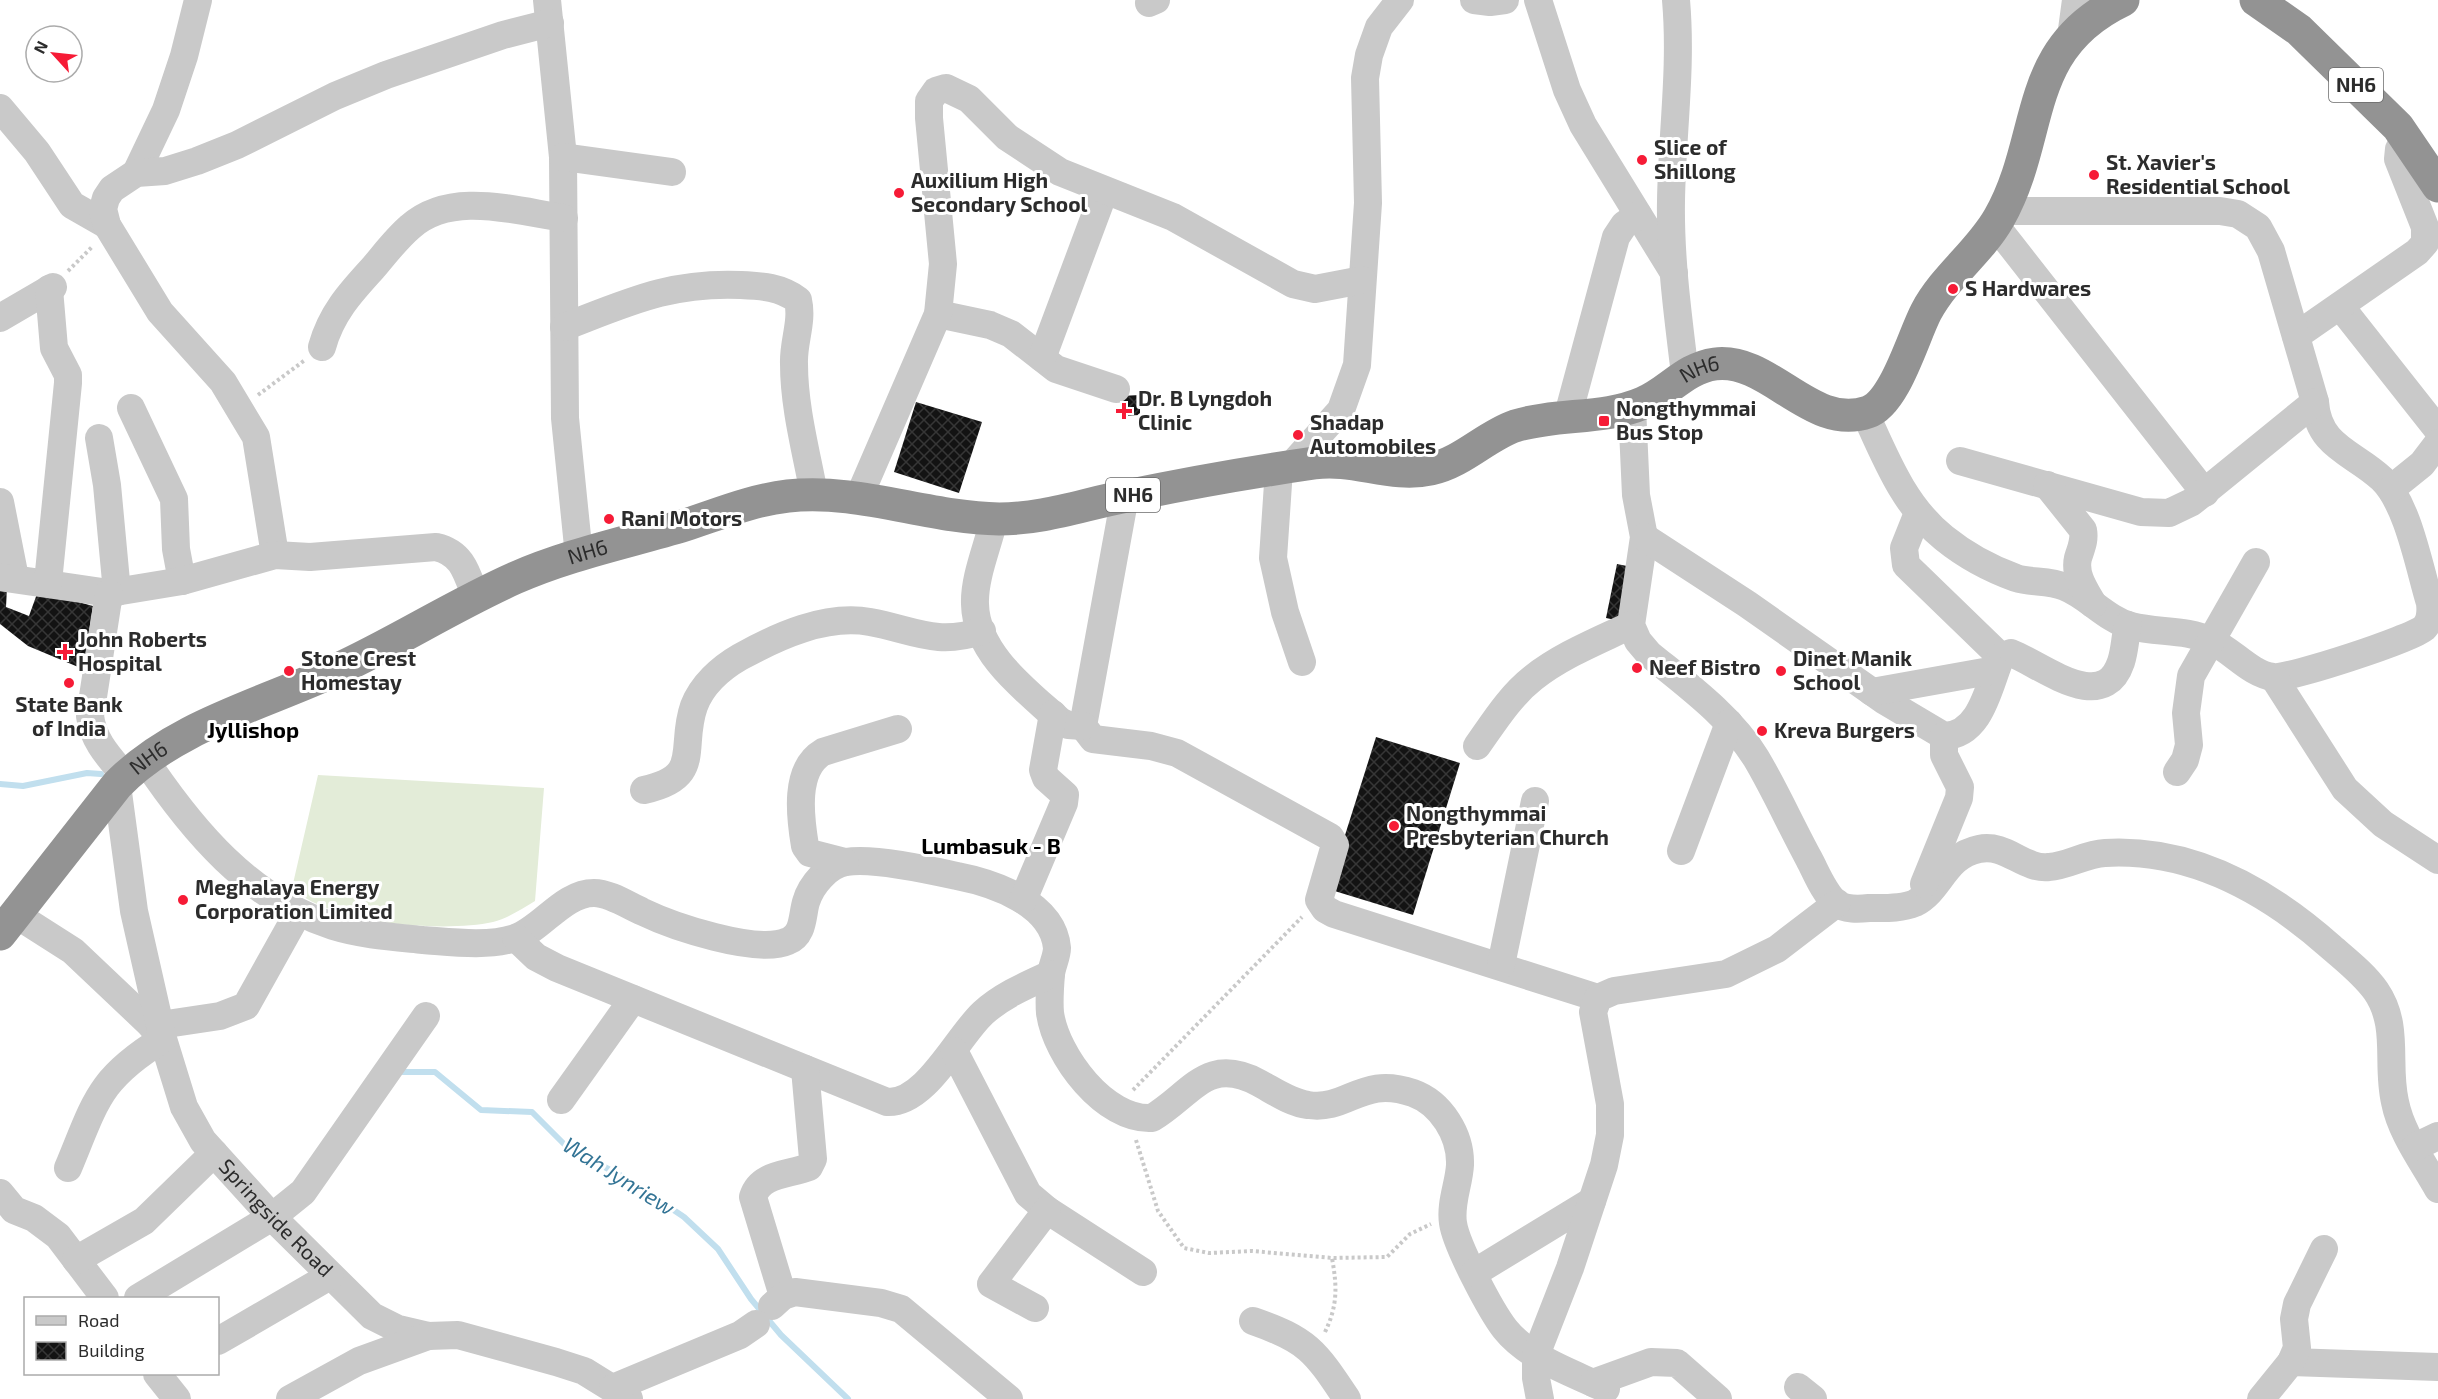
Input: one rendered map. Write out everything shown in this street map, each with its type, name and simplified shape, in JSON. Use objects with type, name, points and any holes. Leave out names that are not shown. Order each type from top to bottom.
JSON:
[{"type":"highway","points":[[1865,413],[1877,409],[1888,394],[1935,297],[1999,218],[2018,173],[2044,81],[2056,57],[2071,37],[2096,15],[2123,0]]},
{"type":"highway","name":"NH6","points":[[2256,0],[2299,30],[2406,136],[2438,186]]},
{"type":"highway","name":"NH6","points":[[7,924],[129,774],[226,717],[337,670],[543,566],[736,508],[779,497],[814,494],[858,499],[966,518],[1021,519],[1061,512],[1125,496],[1324,461],[1406,472],[1434,469],[1458,459],[1508,428],[1568,415],[1632,407],[1651,401],[1685,374],[1714,364],[1745,366],[1816,406],[1835,413],[1865,413]]},
{"type":"street","points":[[136,173],[166,110],[184,56],[198,0]]},
{"type":"street","points":[[1302,662],[1285,612],[1273,558],[1284,468],[1329,427],[1341,410],[1357,365],[1368,203],[1365,78],[1368,55],[1379,27],[1400,0]]},
{"type":"street","points":[[1474,0],[1490,2],[1505,0]]},
{"type":"street","points":[[1538,0],[1567,90],[1583,125],[1675,275]]},
{"type":"street","points":[[1676,0],[1678,88],[1671,203],[1675,275],[1685,374]]},
{"type":"street","points":[[2071,37],[2076,0]]},
{"type":"street","points":[[275,555],[256,437],[242,410],[223,382],[160,312],[107,227],[103,209],[106,198],[112,189],[136,173],[165,171],[197,161],[237,145],[335,96],[386,75],[503,35],[548,11],[563,157],[568,461],[579,556]]},
{"type":"street","points":[[858,499],[938,314],[944,264],[929,118],[929,101],[936,91],[946,88],[959,92],[1007,137],[1060,172],[1198,230],[1304,288],[1315,289],[1362,280]]},
{"type":"street","points":[[0,108],[37,152],[72,205],[107,227]]},
{"type":"street","points":[[2296,336],[2417,252],[2425,243],[2425,227],[2398,159],[2399,149],[2406,136]]},
{"type":"street","points":[[563,157],[672,172]]},
{"type":"street","points":[[1042,358],[1104,192]]},
{"type":"street","points":[[322,347],[333,316],[344,300],[410,227],[429,214],[454,207],[479,206],[564,218]]},
{"type":"street","points":[[1865,413],[1896,482],[1918,513],[1944,538],[1982,562],[2016,578],[2064,586],[2128,625],[2198,636],[2212,641],[2260,673],[2274,678],[2332,663],[2431,625],[2430,603],[2400,507],[2391,489],[2323,432],[2316,419],[2316,402],[2271,251],[2258,227],[2238,214],[2220,211],[1999,218]]},
{"type":"street","points":[[1568,415],[1616,237],[1624,225],[1638,215]]},
{"type":"street","points":[[1999,218],[2205,493]]},
{"type":"street","points":[[564,327],[640,298],[682,287],[708,284],[759,286],[786,291],[798,300],[801,314],[794,362],[814,494]]},
{"type":"street","points":[[0,318],[51,288],[54,348],[68,375],[68,383],[48,582]]},
{"type":"street","points":[[2340,306],[2438,430]]},
{"type":"street","points":[[938,314],[990,325],[1011,334],[1042,358],[1072,376],[1116,389]]},
{"type":"street","points":[[1960,461],[2156,514],[2169,513],[2205,493],[2316,402]]},
{"type":"street","points":[[1632,407],[1636,495],[1644,537],[1631,625],[1638,641],[1649,654],[1729,723],[1756,758],[1818,877],[1837,903],[1851,909],[1903,906],[1917,902],[1948,866],[1963,854],[1991,847],[2037,866],[2050,867],[2087,855],[2106,853],[2178,860],[2216,871],[2241,882],[2318,936],[2364,976],[2375,990],[2386,1008],[2392,1032],[2394,1102],[2403,1125],[2426,1142],[2438,1189]]},
{"type":"street","points":[[131,408],[174,499],[176,549],[182,581]]},
{"type":"street","points":[[99,438],[109,502],[113,593],[90,716],[92,730],[98,742],[129,774],[171,798],[203,838],[263,891],[298,912],[334,926],[375,936],[436,941],[490,941],[516,938],[576,898],[595,893],[618,900],[667,923],[697,932],[740,943],[777,944],[791,941],[800,930],[806,902],[813,887],[830,869],[845,862]]},
{"type":"street","points":[[2391,489],[2422,464],[2438,443]]},
{"type":"street","points":[[2047,485],[2083,530],[2084,538],[2077,560],[2078,572],[2093,604]]},
{"type":"street","points":[[1125,496],[1083,726],[1093,740],[1151,746],[1177,753],[1330,837],[1335,845],[1319,900],[1325,909],[1334,914],[1501,965],[1598,998],[1614,991],[1726,974],[1777,949],[1837,903]]},
{"type":"street","points":[[0,502],[8,577],[113,593],[182,581],[275,555],[310,557],[436,547],[448,549],[462,561],[476,598]]},
{"type":"street","points":[[1918,513],[1904,548],[1906,565],[1998,664]]},
{"type":"street","points":[[994,519],[976,590],[975,605],[982,631],[1003,668],[1068,725],[1083,726]]},
{"type":"street","points":[[1644,537],[1747,604],[1872,692],[1944,736],[1961,731],[1976,716],[1986,700],[1998,664]]},
{"type":"street","points":[[2177,772],[2185,760],[2189,745],[2186,713],[2191,676],[2256,562]]},
{"type":"street","points":[[644,790],[665,786],[676,778],[683,768],[693,708],[703,690],[718,673],[770,642],[811,626],[843,621],[870,622],[917,635],[951,639],[982,631]]},
{"type":"street","points":[[1477,746],[1504,707],[1531,679],[1577,651],[1631,625]]},
{"type":"street","points":[[1872,692],[1998,664],[2011,653],[2072,684],[2089,687],[2102,686],[2114,675],[2121,662],[2128,625]]},
{"type":"street","points":[[2274,678],[2345,789],[2383,824],[2438,860]]},
{"type":"street","points":[[1023,900],[1064,803],[1065,795],[1046,778],[1043,770],[1053,714]]},
{"type":"street","points":[[1681,851],[1729,723]]},
{"type":"street","points":[[898,729],[823,752],[806,766],[803,779],[805,846],[810,852],[845,862],[869,862],[958,876],[1003,889],[1023,900],[1040,914],[1057,948],[1051,974],[1050,1011],[1055,1035],[1064,1054],[1101,1099],[1134,1116],[1152,1118],[1195,1084],[1208,1076],[1224,1071],[1256,1081],[1306,1105],[1321,1106],[1382,1086],[1416,1094],[1434,1106],[1449,1122],[1457,1143],[1460,1164],[1452,1214],[1457,1238],[1504,1328],[1516,1341],[1536,1355],[1600,1386],[1651,1362],[1677,1363],[1718,1399]]},
{"type":"street","points":[[1917,902],[1959,798],[1960,787],[1944,755],[1944,736]]},
{"type":"street","points":[[129,774],[134,911],[161,1032]]},
{"type":"street","points":[[1501,965],[1535,801]]},
{"type":"street","points":[[68,1168],[98,1097],[107,1083],[161,1032],[220,1016],[246,1006],[298,912]]},
{"type":"street","name":"Springside Road","points":[[7,924],[73,951],[161,1032],[184,1107],[193,1127],[272,1217],[372,1316],[385,1325],[428,1336],[458,1335],[556,1362],[584,1371],[621,1393]]},
{"type":"street","points":[[516,938],[536,957],[887,1102],[900,1102],[915,1093],[954,1051],[982,1014],[1001,999],[1051,974]]},
{"type":"street","points":[[1540,1399],[1536,1378],[1536,1355],[1570,1268],[1610,1135],[1610,1104],[1593,1012],[1598,998]]},
{"type":"street","points":[[561,1100],[633,999]]},
{"type":"street","points":[[141,1297],[272,1217],[303,1192],[323,1167],[426,1016]]},
{"type":"street","points":[[954,1051],[1028,1194],[1047,1210],[1143,1272]]},
{"type":"street","points":[[770,1309],[753,1197],[756,1188],[765,1179],[809,1167],[813,1159],[805,1069]]},
{"type":"street","points":[[76,1260],[144,1221],[214,1153]]},
{"type":"street","points":[[0,1193],[14,1210],[46,1226],[76,1260],[104,1297]]},
{"type":"street","points":[[1474,1273],[1592,1201]]},
{"type":"street","points":[[1035,1308],[991,1284],[1047,1210]]},
{"type":"street","points":[[2261,1399],[2291,1362],[2297,1348],[2294,1319],[2296,1304],[2324,1249]]},
{"type":"street","points":[[219,1340],[330,1276]]},
{"type":"street","points":[[621,1393],[740,1335],[770,1309],[795,1292],[881,1303],[901,1309],[1009,1399]]},
{"type":"street","points":[[1253,1320],[1289,1334],[1307,1347],[1325,1366],[1347,1399]]},
{"type":"street","points":[[290,1399],[359,1361],[428,1336]]},
{"type":"street","points":[[2291,1362],[2438,1366]]},
{"type":"street","points":[[159,1375],[177,1399]]},
{"type":"path","points":[[51,288],[107,227]]},
{"type":"path","points":[[242,410],[265,388],[322,347]]},
{"type":"path","points":[[1116,1108],[1319,900]]},
{"type":"path","points":[[1134,1133],[1158,1211],[1184,1248],[1209,1253],[1252,1251],[1332,1258],[1387,1257],[1410,1234],[1452,1214]]},
{"type":"path","points":[[1325,1366],[1319,1353],[1330,1322],[1338,1287],[1332,1258]]},
{"type":"green space","points":[[318,775],[544,788],[535,901],[493,922],[472,925],[417,926],[359,917],[332,910],[309,900],[292,888]]},
{"type":"building","points":[[1140,395],[1140,415],[1121,416],[1121,396]]},
{"type":"building","points":[[916,402],[982,422],[959,493],[894,472]]},
{"type":"building","points":[[1617,564],[1637,568],[1625,622],[1606,618]]},
{"type":"building","points":[[0,587],[7,588],[6,607],[29,616],[38,591],[93,606],[83,669],[28,646],[0,624]]},
{"type":"building","name":"Nongthymmai Presbyterian Church","points":[[1376,737],[1460,763],[1413,915],[1328,889]]},
{"type":"waterway","name":"Wah Jynriew","points":[[0,784],[23,786],[87,773],[101,774]]},
{"type":"waterway","name":"Wah Jynriew","points":[[402,1072],[435,1072],[481,1110],[532,1112],[567,1147],[629,1180],[684,1217],[718,1249],[751,1299],[781,1335],[848,1399]]},
{"type":"place","name":"Slice of Shillong","points":[[1642,160]]},
{"type":"place","name":"St. Xavier's Residential School","points":[[2094,175]]},
{"type":"place","name":"Auxilium High Secondary School","points":[[899,193]]},
{"type":"place","name":"S Hardwares","points":[[1953,289]]},
{"type":"place","name":"Dr. B Lyngdoh Clinic","points":[[1124,411]]},
{"type":"place","name":"Nongthymmai Bus Stop","points":[[1604,421]]},
{"type":"place","name":"Shadap Automobiles","points":[[1298,435]]},
{"type":"place","name":"Rani Motors","points":[[609,519]]},
{"type":"place","name":"John Roberts Hospital","points":[[65,652]]},
{"type":"place","name":"Neef Bistro","points":[[1637,668]]},
{"type":"place","name":"Stone Crest Homestay","points":[[289,671]]},
{"type":"place","name":"Dinet Manik School","points":[[1781,671]]},
{"type":"place","name":"State Bank of India","points":[[69,683]]},
{"type":"place","name":"Kreva Burgers","points":[[1762,731]]},
{"type":"place","name":"Nongthymmai Presbyterian Church","points":[[1394,826]]},
{"type":"place","name":"Meghalaya Energy Corporation Limited","points":[[183,900]]},
{"type":"district","name":"Jyllishop","points":[[253,730]]},
{"type":"district","name":"Lumbasuk - B","points":[[991,846]]}]
